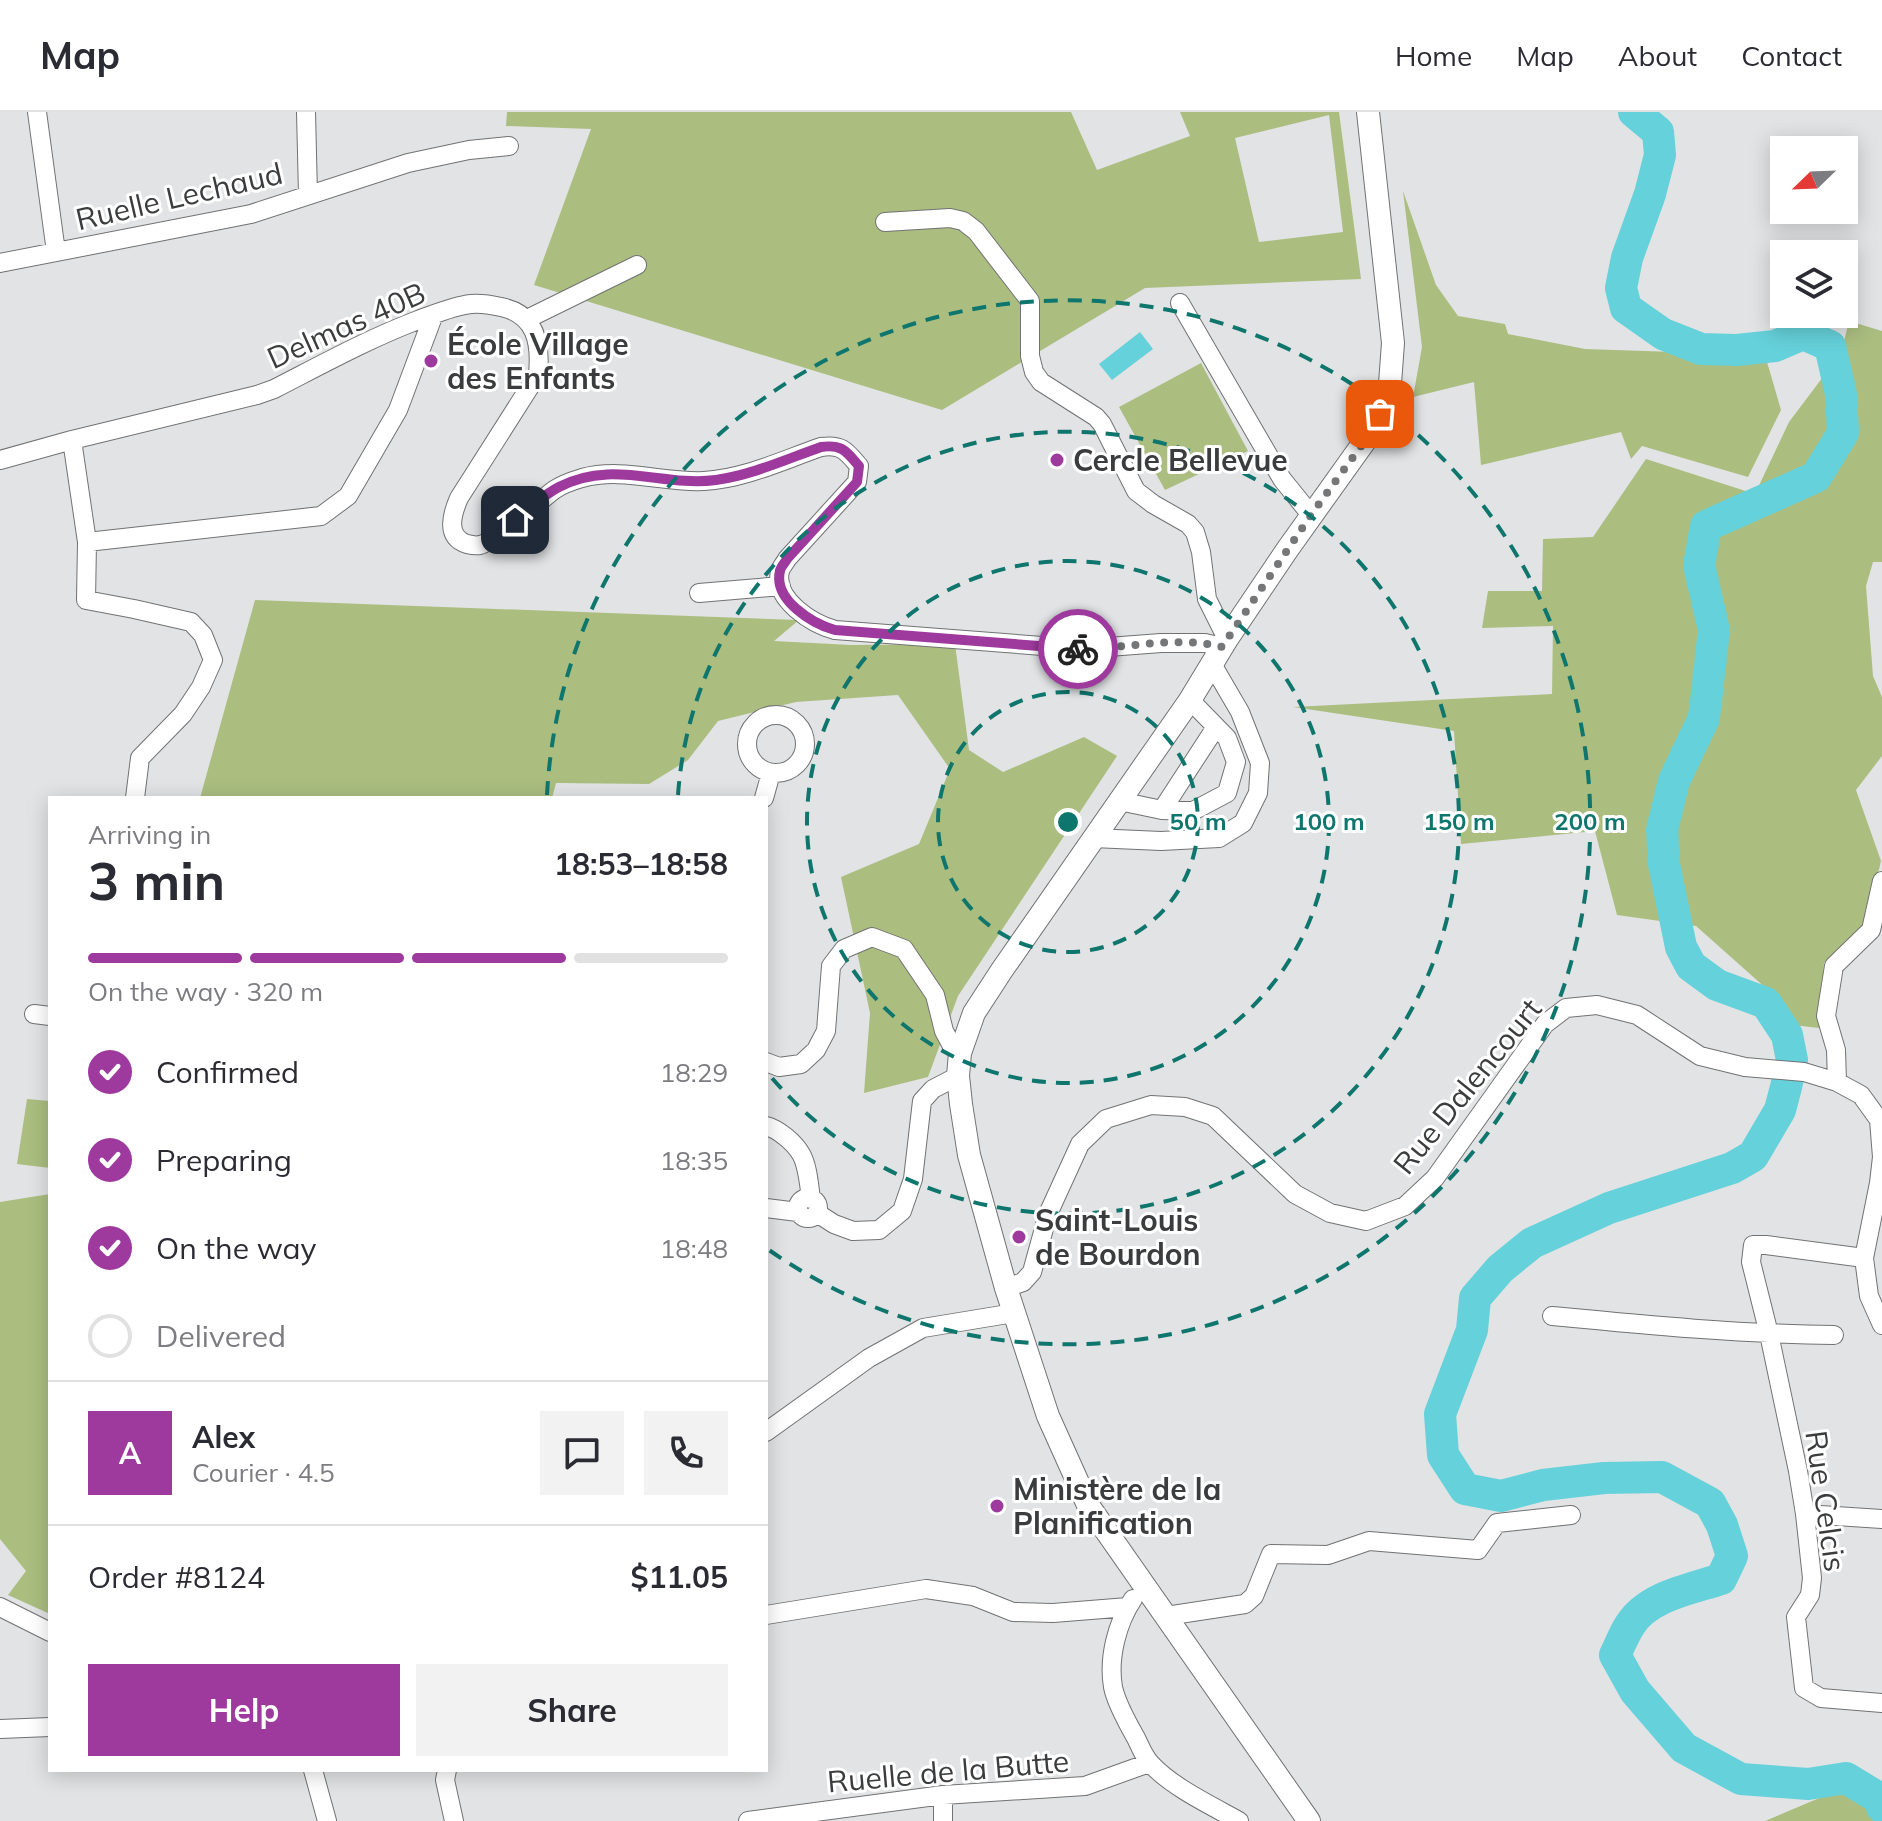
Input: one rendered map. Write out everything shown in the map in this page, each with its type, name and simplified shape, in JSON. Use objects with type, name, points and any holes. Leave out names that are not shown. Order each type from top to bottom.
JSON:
[{"type":"main road","points":[[1307,1820],[1088,1505],[1048,1416],[1006,1288],[969,1155],[958,1076],[960,1053],[974,1013],[1190,700],[1311,515],[1372,431],[1389,397],[1393,343],[1368,112]]},
{"type":"street","points":[[37,112],[56,252]]},
{"type":"street","points":[[306,112],[308,195]]},
{"type":"street","name":"Ruelle Lechaud","points":[[0,263],[251,214],[408,163],[469,150],[509,146]]},
{"type":"street","points":[[885,222],[950,218],[963,221],[976,231],[1030,301],[1030,356],[1034,372],[1041,382],[1096,417],[1136,491],[1188,524],[1195,532],[1220,650],[1260,763],[1258,793],[1243,823],[1219,838],[1161,841],[1093,838]]},
{"type":"street","points":[[637,265],[527,319],[535,333],[538,374],[452,512],[451,525],[455,536],[466,544],[480,545],[494,537],[557,488],[579,479],[615,473],[717,480],[833,445],[846,451],[859,466],[857,482],[787,559],[780,571],[781,586],[789,602],[818,625],[835,630],[1082,649],[1205,643],[1220,650]]},
{"type":"street","points":[[1180,303],[1282,479],[1311,515]]},
{"type":"street","name":"Delmas 40B","points":[[0,460],[257,395],[396,328],[471,304],[513,309],[527,319]]},
{"type":"street","points":[[87,542],[321,516],[348,496],[398,410],[434,314]]},
{"type":"street","points":[[72,440],[87,542],[86,600],[191,622],[203,635],[213,660],[201,687],[183,714],[140,758],[135,796]]},
{"type":"street","points":[[699,593],[781,586]]},
{"type":"street","points":[[1119,801],[1162,810],[1193,811],[1227,793],[1236,762],[1227,738],[1190,700]]},
{"type":"street","points":[[1162,810],[1216,727]]},
{"type":"street","points":[[765,796],[771,773]]},
{"type":"street","points":[[1837,1082],[1836,1050],[1826,1016],[1834,966],[1871,930],[1882,881]]},
{"type":"street","points":[[768,1063],[779,1067],[801,1064],[816,1050],[826,1031],[831,966],[844,949],[872,937],[904,949],[935,995],[944,1031],[960,1053]]},
{"type":"street","name":"Rue Dalencourt","points":[[1006,1288],[1023,1282],[1032,1272],[1048,1214],[1080,1144],[1106,1119],[1151,1105],[1185,1107],[1213,1116],[1295,1194],[1330,1213],[1366,1221],[1405,1206],[1435,1178],[1545,1024],[1566,1008],[1597,1005],[1637,1015],[1700,1056],[1745,1067],[1804,1072],[1837,1082],[1861,1095],[1879,1120],[1882,1157],[1864,1258],[1869,1296],[1882,1325]]},
{"type":"street","points":[[768,1208],[808,1208],[834,1224],[853,1231],[879,1230],[902,1211],[913,1179],[922,1101],[933,1089],[958,1076]]},
{"type":"street","points":[[768,1126],[787,1138],[801,1154],[808,1208]]},
{"type":"street","name":"Rue Celcis","points":[[1864,1258],[1753,1245],[1751,1262],[1769,1334],[1805,1514],[1812,1578],[1810,1595],[1796,1617],[1804,1688],[1821,1698],[1882,1703]]},
{"type":"street","points":[[768,1431],[869,1358],[923,1328],[1014,1313]]},
{"type":"street","points":[[1552,1316],[1769,1334],[1834,1335]]},
{"type":"street","points":[[1805,1514],[1882,1519]]},
{"type":"street","points":[[1166,1616],[1245,1604],[1254,1596],[1271,1554],[1328,1555],[1369,1541],[1478,1550],[1497,1523],[1571,1515]]},
{"type":"street","points":[[1144,1584],[1117,1629],[1113,1689],[1149,1763],[1205,1803],[1239,1821]]},
{"type":"street","points":[[768,1615],[926,1589],[973,1596],[1013,1612],[1053,1613],[1128,1607]]},
{"type":"street","points":[[0,1607],[48,1631]]},
{"type":"street","points":[[0,1729],[48,1727]]},
{"type":"street","name":"Ruelle de la Butte","points":[[748,1821],[943,1795],[1085,1786],[1149,1763]]},
{"type":"street","points":[[314,1772],[327,1821]]},
{"type":"street","points":[[447,1772],[445,1780],[454,1821]]},
{"type":"street","points":[[943,1795],[943,1821]]},
{"type":"green space","points":[[507,112],[1071,112],[1097,170],[1190,136],[1180,112],[1339,112],[1361,279],[1145,288],[942,410],[534,285],[591,129],[506,126]],"holes":[[[1329,115],[1343,232],[1259,242],[1235,138]]]},
{"type":"green space","points":[[1403,191],[1436,285],[1458,316],[1505,324],[1508,334],[1585,349],[1765,355],[1781,410],[1748,477],[1642,446],[1631,459],[1621,432],[1481,465],[1474,382],[1413,397],[1422,347]]},
{"type":"green space","points":[[1858,324],[1882,331],[1882,562],[1873,562],[1866,586],[1873,676],[1882,697],[1882,756],[1856,790],[1881,861],[1864,932],[1824,963],[1819,1028],[1793,1025],[1777,998],[1696,926],[1617,915],[1595,831],[1461,844],[1454,731],[1293,707],[1552,694],[1553,626],[1482,628],[1488,591],[1542,591],[1543,539],[1593,537],[1646,459],[1755,494],[1789,422],[1841,353],[1847,328],[1858,328]]},
{"type":"green space","points":[[1201,363],[1248,451],[1165,490],[1119,407]]},
{"type":"green space","points":[[255,600],[799,620],[774,641],[851,645],[955,644],[969,750],[1003,772],[1084,737],[1117,756],[958,996],[928,1077],[864,1093],[870,1013],[841,877],[919,844],[950,769],[898,695],[796,702],[718,721],[688,760],[649,784],[556,783],[553,796],[201,796]]},
{"type":"green space","points":[[27,1099],[48,1101],[48,1168],[17,1164]]},
{"type":"green space","points":[[48,1194],[48,1613],[8,1595],[26,1571],[0,1539],[0,1202]]},
{"type":"green space","points":[[1857,1782],[1882,1788],[1882,1821],[1765,1821]]},
{"type":"water","points":[[1140,332],[1153,349],[1112,380],[1099,364]]},
{"type":"waterway","points":[[1634,112],[1658,132],[1660,155],[1627,258],[1621,288],[1626,308],[1663,334],[1701,349],[1737,350],[1775,346],[1803,334],[1830,346],[1841,394],[1843,433],[1816,477],[1706,526],[1699,565],[1714,630],[1704,718],[1674,781],[1662,830],[1664,864],[1681,947],[1691,966],[1717,985],[1766,1003],[1787,1035],[1792,1060],[1780,1110],[1753,1156],[1732,1168],[1609,1208],[1532,1243],[1500,1269],[1475,1298],[1472,1330],[1440,1414],[1443,1455],[1465,1489],[1501,1496],[1543,1485],[1604,1478],[1662,1477],[1710,1503],[1722,1525],[1732,1556],[1721,1579],[1659,1600],[1630,1625],[1615,1655],[1635,1691],[1684,1748],[1741,1779],[1808,1784],[1846,1778],[1879,1798],[1882,1807]]},
{"type":"way so far","points":[[1078,649],[1161,643],[1205,643],[1222,647],[1372,431],[1380,414]]},
{"type":"place","name":"École Village des Enfants","points":[[431,361]]},
{"type":"place","name":"Cercle Bellevue","points":[[1057,460]]},
{"type":"place","name":"Saint-Louis de Bourdon","points":[[1019,1237]]},
{"type":"place","name":"Ministère de la Planification","points":[[997,1506]]},
{"type":"route","points":[[515,520],[557,488],[579,479],[615,473],[717,480],[833,445],[846,451],[859,466],[857,482],[787,559],[780,571],[781,586],[789,602],[799,611],[818,625],[835,630],[1078,649]]}]
